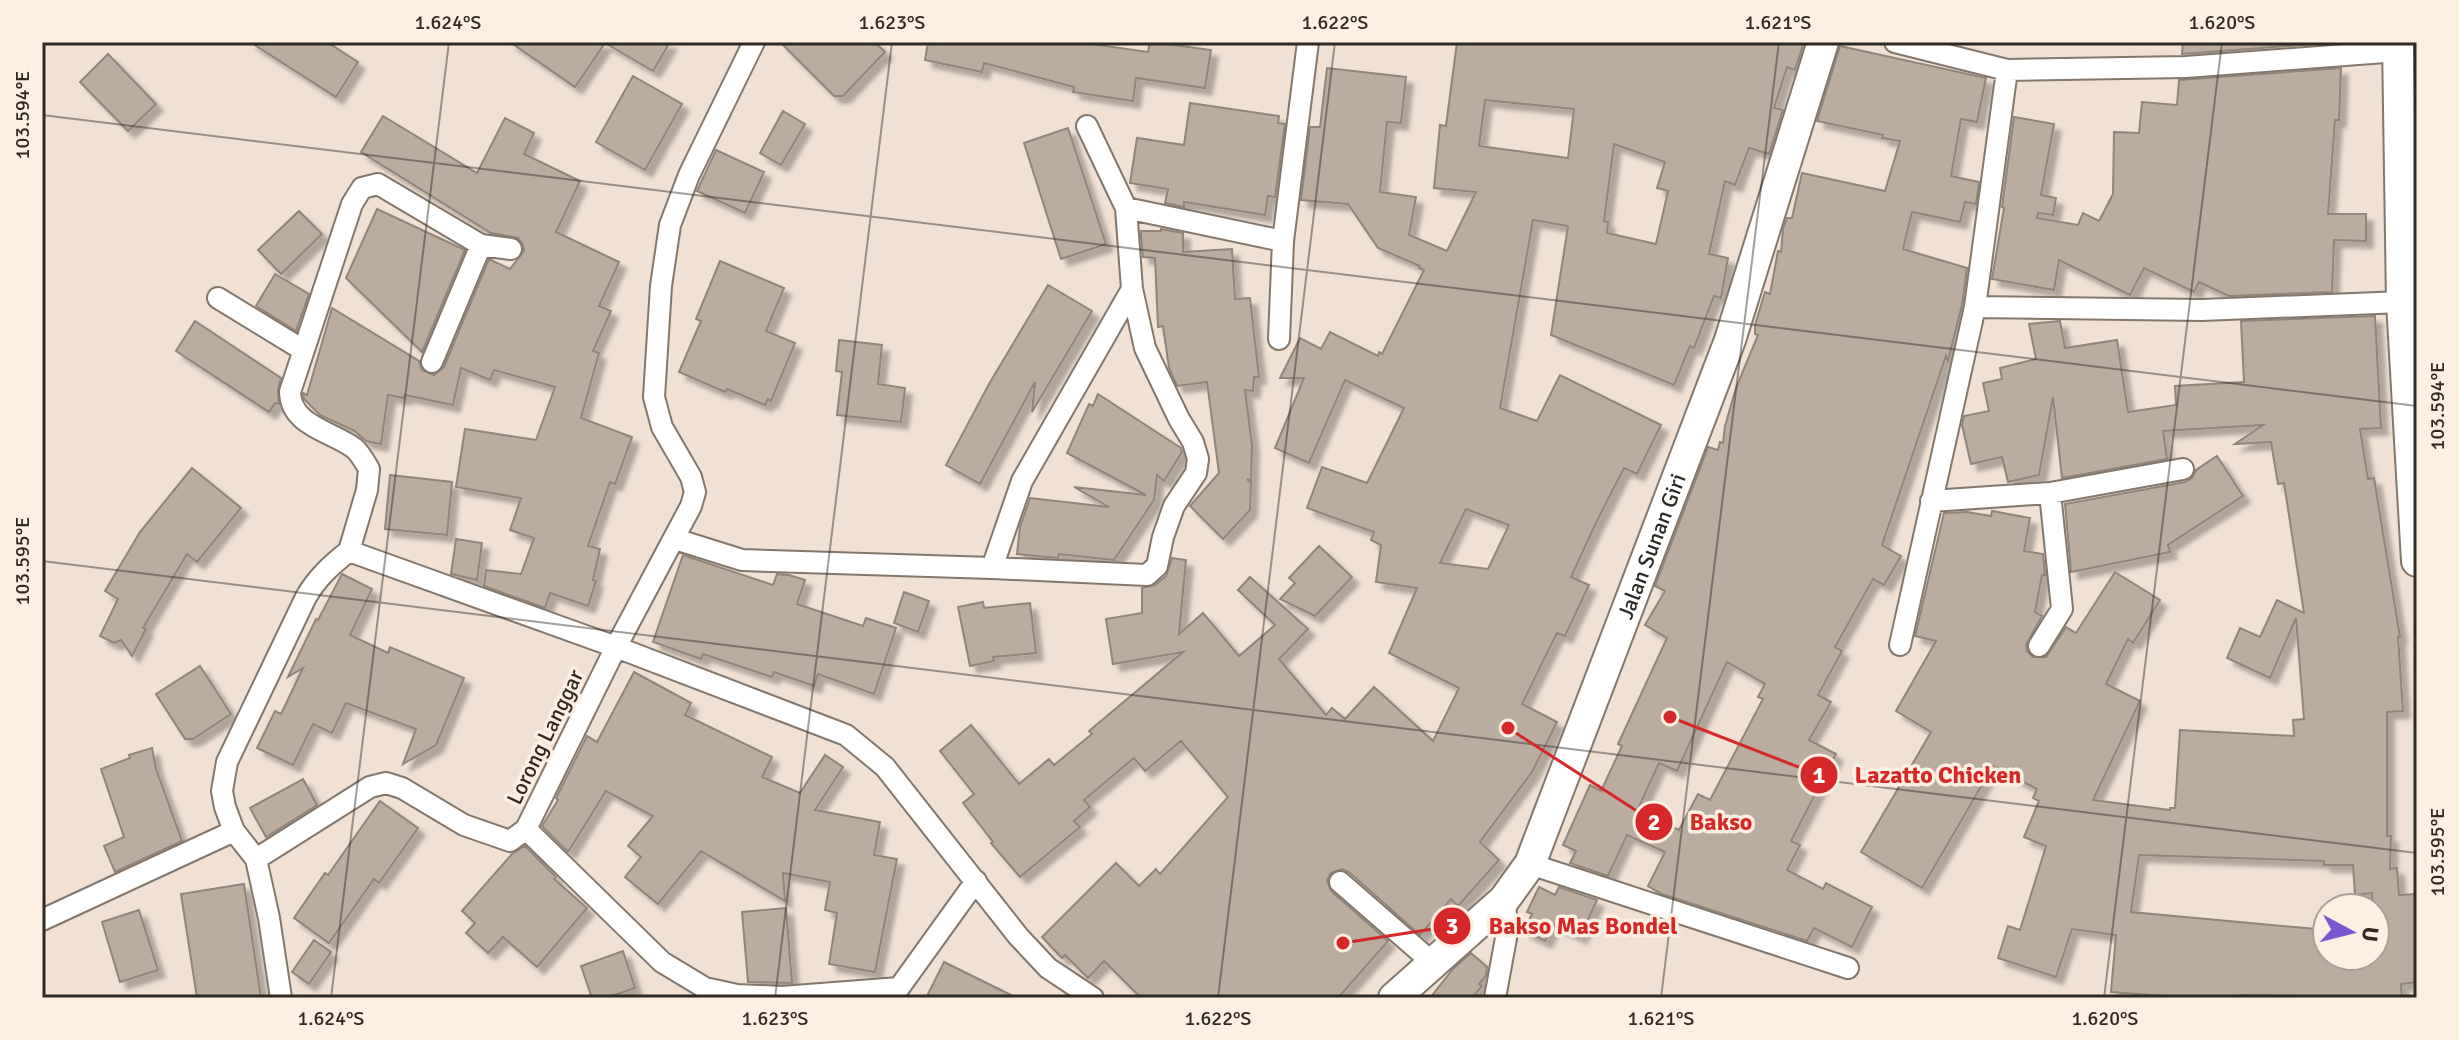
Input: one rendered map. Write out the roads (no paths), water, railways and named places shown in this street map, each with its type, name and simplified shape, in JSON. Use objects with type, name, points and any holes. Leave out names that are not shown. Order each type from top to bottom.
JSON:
[{"type":"street","name":"Lorong Langgar","points":[[256,859],[370,787],[386,783],[402,788],[464,825],[510,841],[526,829],[616,647],[675,539],[695,492],[691,477],[662,427],[654,397],[661,286],[670,225],[689,175],[754,42]]},
{"type":"street","points":[[1279,339],[1283,241],[1308,42]]},
{"type":"street","name":"Jalan Sunan Giri","points":[[1394,998],[1504,900],[1530,864],[1730,340],[1823,42]]},
{"type":"street","points":[[1895,42],[2007,70],[2186,67],[2398,47],[2402,302],[2417,561]]},
{"type":"street","points":[[1900,645],[1975,307],[2007,70]]},
{"type":"street","points":[[675,539],[742,560],[1147,575],[1157,566],[1174,506],[1196,473],[1198,459],[1193,442],[1145,348],[1132,289],[1126,208],[1087,126]]},
{"type":"street","points":[[281,998],[256,859],[234,831],[222,791],[227,762],[314,584],[349,551],[367,490],[369,469],[356,450],[293,411],[290,392],[352,204],[362,188],[378,184],[481,245],[511,249]]},
{"type":"street","points":[[1126,208],[1283,241]]},
{"type":"street","points":[[432,362],[481,245]]},
{"type":"street","points":[[992,568],[1022,481],[1132,289]]},
{"type":"street","points":[[218,298],[303,350]]},
{"type":"street","points":[[1975,307],[2202,310],[2402,302]]},
{"type":"street","points":[[1931,501],[2050,493],[2183,469]]},
{"type":"street","points":[[2039,646],[2062,609],[2050,493]]},
{"type":"street","points":[[349,551],[616,647],[846,735],[885,767],[1018,936],[1048,968],[1093,998]]},
{"type":"street","points":[[526,829],[662,962],[705,988],[737,995],[782,997],[899,988],[976,881]]},
{"type":"street","points":[[42,920],[234,831]]},
{"type":"street","points":[[1530,864],[1848,968]]},
{"type":"street","points":[[1340,882],[1433,963]]},
{"type":"street","points":[[1495,998],[1508,927],[1504,900]]},
{"type":"place","name":"Lazatto Chicken","points":[[1670,717]]},
{"type":"place","name":"Bakso","points":[[1508,728]]},
{"type":"place","name":"Bakso Mas Bondel","points":[[1343,943]]}]
